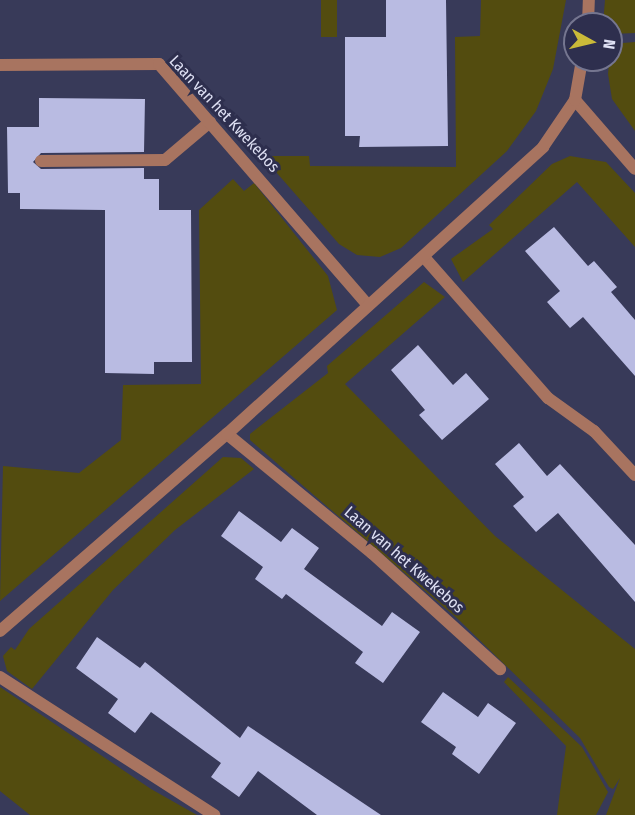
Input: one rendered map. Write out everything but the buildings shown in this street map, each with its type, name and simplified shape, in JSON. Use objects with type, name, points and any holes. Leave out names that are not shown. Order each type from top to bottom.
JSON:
[{"type":"street","name":"Laan van het Kwekebos","points":[[0,65],[159,64],[368,305]]},
{"type":"street","points":[[0,631],[227,434],[543,147],[575,100],[580,72]]},
{"type":"street","points":[[575,100],[635,169]]},
{"type":"street","points":[[41,160],[165,160],[210,122]]},
{"type":"street","points":[[424,257],[548,398],[594,430],[635,475]]},
{"type":"street","name":"Laan van het Kwekebos","points":[[227,434],[380,560],[500,669]]},
{"type":"street","points":[[0,677],[214,815]]},
{"type":"shaded area","points":[[321,0],[337,0],[337,37],[321,37]]},
{"type":"shaded area","points":[[481,0],[566,0],[553,69],[536,111],[507,151],[401,248],[380,257],[357,255],[339,244],[262,156],[309,156],[310,166],[456,167],[455,37],[480,36]]},
{"type":"shaded area","points":[[605,0],[635,0],[635,33],[623,34],[623,12],[604,12]]},
{"type":"shaded area","points":[[635,42],[635,131],[612,99],[608,74],[608,72],[623,72],[623,43]]},
{"type":"shaded area","points":[[570,156],[606,162],[635,193],[635,247],[577,182],[463,282],[451,259],[493,229],[489,225],[552,164]]},
{"type":"shaded area","points":[[233,179],[244,191],[254,183],[328,276],[337,310],[0,601],[3,466],[79,473],[121,440],[123,385],[201,384],[199,210]]},
{"type":"shaded area","points":[[424,282],[445,297],[345,384],[495,536],[635,649],[635,815],[606,815],[620,778],[613,789],[609,787],[580,738],[459,620],[250,440],[250,434],[328,373],[327,366]]},
{"type":"shaded area","points":[[223,457],[241,458],[254,469],[175,530],[113,590],[32,689],[7,671],[3,656],[11,647],[15,650],[29,629]]},
{"type":"shaded area","points":[[508,677],[582,747],[608,792],[596,815],[557,815],[566,746],[504,682]]},
{"type":"shaded area","points":[[0,687],[151,789],[197,815],[30,815],[0,791]]}]
